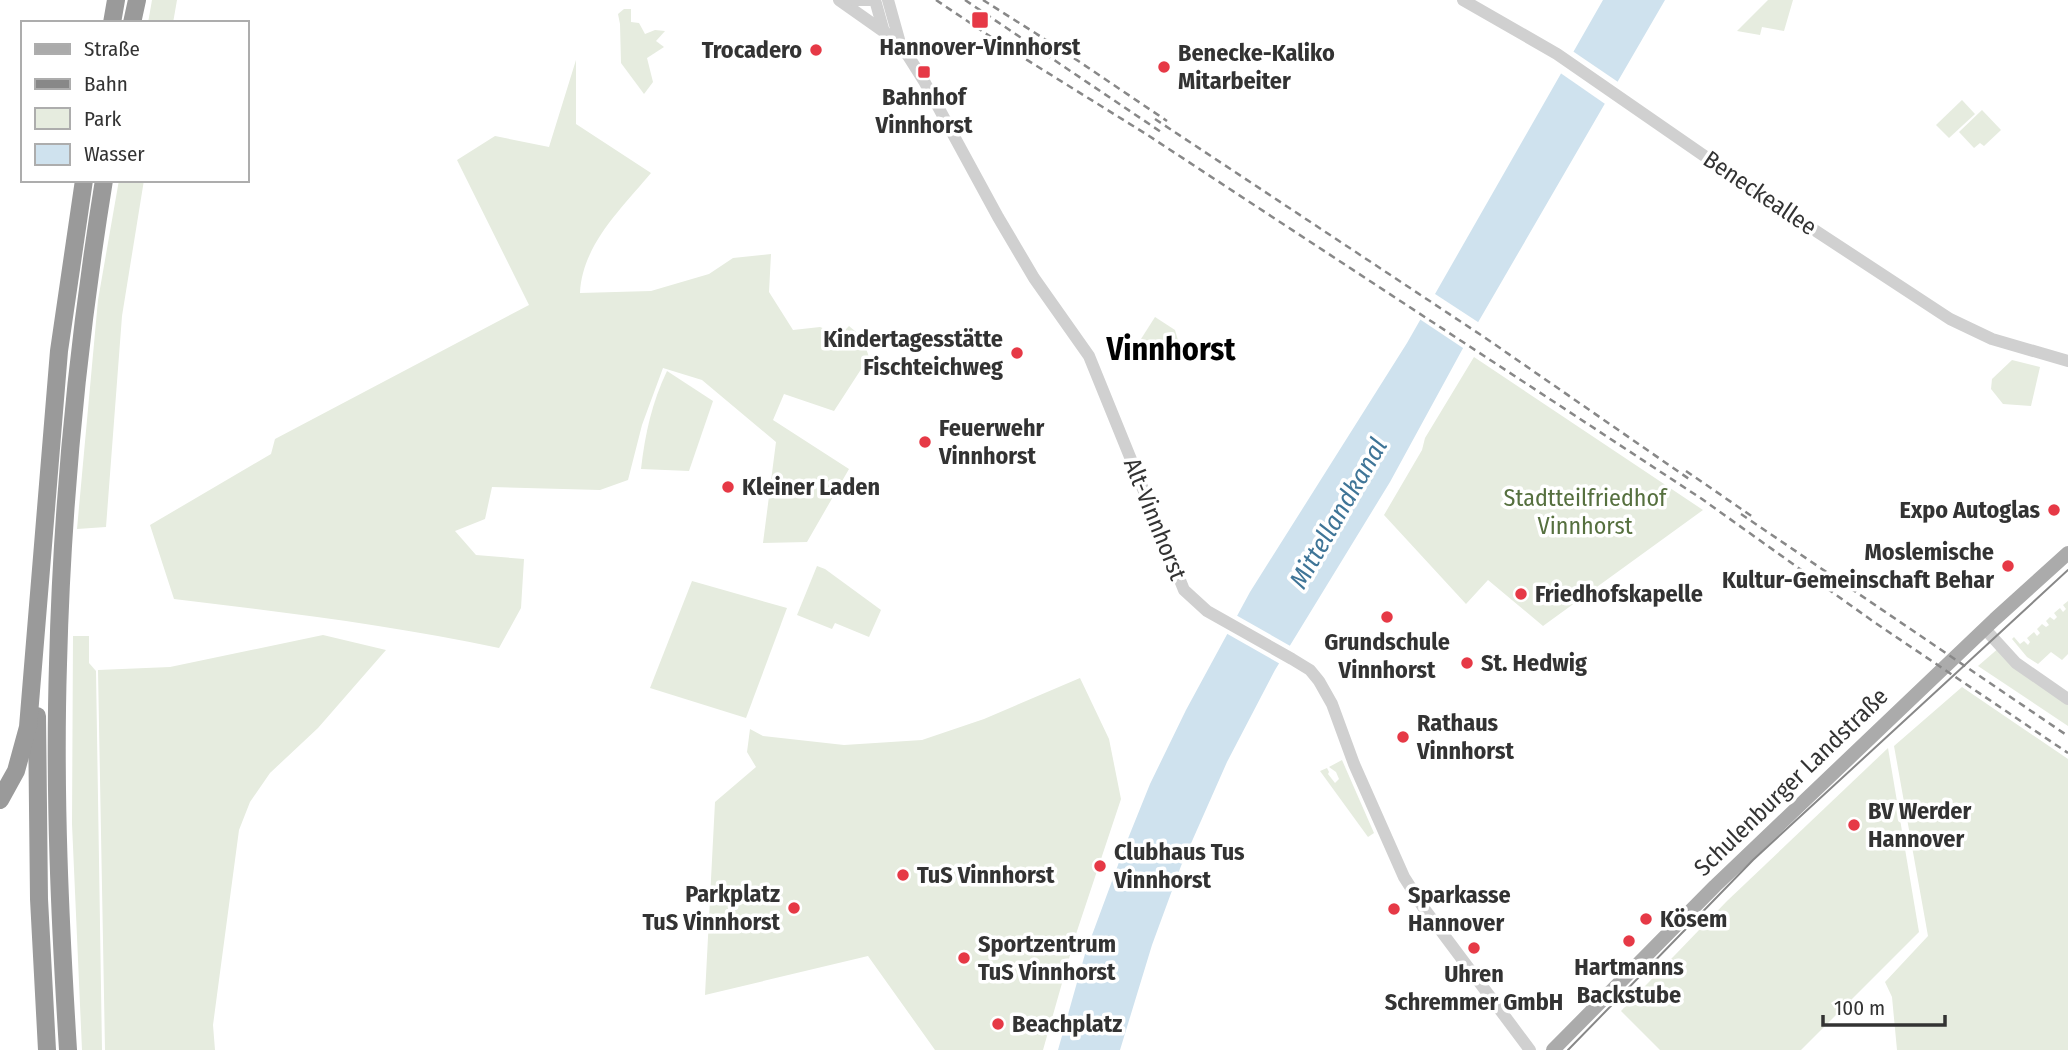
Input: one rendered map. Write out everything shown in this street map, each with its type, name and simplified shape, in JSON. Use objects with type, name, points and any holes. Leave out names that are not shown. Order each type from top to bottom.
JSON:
[{"type":"highway","points":[[111,21],[116,0]]},
{"type":"highway","points":[[132,21],[137,0]]},
{"type":"highway","points":[[0,800],[16,771],[28,727],[59,351],[84,182]]},
{"type":"highway","points":[[68,1050],[60,897],[58,664],[77,379],[104,182]]},
{"type":"highway","points":[[38,621],[39,899],[47,1050]]},
{"type":"main road","name":"Schulenburger Landstraße","points":[[1553,1050],[1715,886],[2068,553]]},
{"type":"street","name":"Alt-Vinnhorst","points":[[839,0],[900,43]]},
{"type":"street","points":[[852,0],[870,0]]},
{"type":"street","points":[[875,0],[884,32]]},
{"type":"street","name":"Alt-Vinnhorst","points":[[888,0],[900,43],[1034,278],[1089,356],[1184,590],[1195,602],[1221,619],[1310,670],[1325,691],[1387,840],[1415,896],[1530,1050]]},
{"type":"street","name":"Beneckeallee","points":[[1464,0],[1556,53],[1622,100],[1951,319],[1992,339],[2068,361]]},
{"type":"street","points":[[1985,629],[2016,663],[2068,699]]},
{"type":"green space","points":[[152,0],[177,0],[173,21],[148,21]]},
{"type":"green space","points":[[1768,0],[1793,0],[1784,31],[1762,27],[1760,35],[1737,31]]},
{"type":"green space","points":[[624,9],[631,9],[631,22],[639,23],[645,34],[655,30],[665,31],[656,41],[664,47],[647,58],[653,82],[644,94],[621,63],[618,14]]},
{"type":"green space","points":[[576,60],[576,124],[651,173],[605,228],[596,243],[582,275],[580,293],[651,291],[709,274],[733,258],[771,254],[769,292],[793,330],[820,327],[840,335],[849,326],[862,337],[869,357],[834,411],[784,394],[773,420],[849,469],[807,542],[763,543],[776,442],[702,380],[663,368],[642,425],[628,480],[600,490],[492,487],[485,519],[455,531],[476,555],[524,559],[521,608],[499,648],[377,626],[174,599],[150,525],[271,454],[275,439],[529,305],[457,160],[495,136],[549,147]]},
{"type":"green space","points":[[1962,100],[1975,114],[1949,138],[1936,125]]},
{"type":"green space","points":[[1982,110],[2001,130],[1984,146],[1980,143],[1974,148],[1959,132]]},
{"type":"green space","points":[[119,182],[144,182],[122,316],[106,527],[77,529],[98,300]]},
{"type":"green space","points":[[1155,317],[1175,330],[1179,344],[1170,358],[1141,339]]},
{"type":"green space","name":"Stadtteilfriedhof Vinnhorst","points":[[1474,357],[1703,510],[1543,626],[1488,580],[1466,604],[1384,515],[1422,450],[1425,438]]},
{"type":"green space","points":[[2012,360],[2040,367],[2031,406],[2003,404],[1991,389],[1992,379]]},
{"type":"green space","points":[[667,371],[713,401],[689,471],[641,469],[650,418]]},
{"type":"green space","points":[[817,566],[881,610],[869,637],[835,623],[832,629],[797,615]]},
{"type":"green space","points":[[692,581],[787,608],[746,718],[650,688]]},
{"type":"green space","points":[[2068,601],[2068,654],[2062,660],[2051,652],[2038,664],[2027,657],[2012,639],[2014,637],[2020,644],[2024,641],[2028,645],[2030,642],[2027,638],[2034,632],[2037,636],[2040,633],[2037,629],[2042,624],[2046,627],[2049,625],[2046,621],[2050,617],[2054,620],[2057,617],[2054,613],[2060,608],[2063,612],[2066,609],[2063,605]]},
{"type":"green space","points":[[323,635],[386,650],[318,728],[270,773],[250,802],[239,830],[213,1025],[215,1050],[105,1050],[98,670],[170,667]]},
{"type":"green space","points":[[73,636],[89,636],[89,663],[96,671],[102,1050],[82,1050],[72,824]]},
{"type":"green space","points":[[2000,647],[2068,699],[2068,726],[1978,666]]},
{"type":"green space","name":"TuS Vinnhorst","points":[[1080,678],[1109,739],[1121,799],[1076,934],[1043,1050],[935,1050],[868,956],[705,995],[715,802],[756,767],[747,752],[750,729],[763,736],[844,745],[922,740],[984,719]]},
{"type":"green space","points":[[1962,687],[2068,759],[2068,1050],[1897,1050],[1892,997],[1885,982],[1928,936],[1894,746]]},
{"type":"green space","name":"BV Werder Hannover","points":[[1888,748],[1919,932],[1801,1050],[1660,1050],[1621,1011],[1727,901]]},
{"type":"green space","points":[[1342,760],[1374,833],[1368,837],[1320,771],[1327,768],[1335,783],[1339,779],[1336,772],[1329,767]]},
{"type":"water","name":"Mittellandkanal","points":[[1603,0],[1665,0],[1462,350],[1390,482],[1275,670],[1227,762],[1181,866],[1152,945],[1120,1050],[1058,1050],[1085,954],[1125,846],[1150,784],[1186,710],[1250,592],[1407,343]]},
{"type":"pier","points":[[1571,50],[1621,84],[1608,106],[1559,72]]},
{"type":"pier","points":[[1432,292],[1481,324],[1466,350],[1418,318]]},
{"type":"pier","points":[[1234,614],[1292,647],[1282,665],[1224,632]]},
{"type":"tram line","points":[[1568,1050],[1753,860],[2068,570]]},
{"type":"railway","points":[[936,0],[1146,134],[1702,499],[1874,622],[2068,753]]},
{"type":"railway","points":[[965,0],[1161,132]]},
{"type":"railway","points":[[983,0],[1167,121]]},
{"type":"railway","points":[[1155,119],[1484,337],[1692,481]]},
{"type":"railway","points":[[1686,471],[1753,517]]},
{"type":"railway","points":[[1741,514],[2068,736]]},
{"type":"place","name":"Hannover-Vinnhorst","points":[[980,20]]},
{"type":"place","name":"Trocadero","points":[[816,50]]},
{"type":"place","name":"Benecke-Kaliko Mitarbeiter","points":[[1164,67]]},
{"type":"place","name":"Bahnhof Vinnhorst","points":[[924,72]]},
{"type":"place","name":"Kindertagesstätte Fischteichweg","points":[[1017,353]]},
{"type":"place","name":"Feuerwehr Vinnhorst","points":[[925,442]]},
{"type":"place","name":"Kleiner Laden","points":[[728,487]]},
{"type":"place","name":"Expo Autoglas","points":[[2054,510]]},
{"type":"place","name":"Moslemische Kultur-Gemeinschaft Behar","points":[[2008,566]]},
{"type":"place","name":"Friedhofskapelle","points":[[1521,594]]},
{"type":"place","name":"Grundschule Vinnhorst","points":[[1387,617]]},
{"type":"place","name":"St. Hedwig","points":[[1467,663]]},
{"type":"place","name":"Rathaus Vinnhorst","points":[[1403,737]]},
{"type":"place","name":"BV Werder Hannover","points":[[1854,825]]},
{"type":"place","name":"Clubhaus Tus Vinnhorst","points":[[1100,866]]},
{"type":"place","name":"TuS Vinnhorst","points":[[903,875]]},
{"type":"place","name":"Parkplatz TuS Vinnhorst","points":[[794,908]]},
{"type":"place","name":"Sparkasse Hannover","points":[[1394,909]]},
{"type":"place","name":"Kösem","points":[[1646,919]]},
{"type":"place","name":"Hartmanns Backstube","points":[[1629,941]]},
{"type":"place","name":"Uhren Schremmer GmbH","points":[[1474,948]]},
{"type":"place","name":"Sportzentrum TuS Vinnhorst","points":[[964,958]]},
{"type":"place","name":"Beachplatz","points":[[998,1024]]},
{"type":"district","name":"Vinnhorst","points":[[1171,349]]}]
